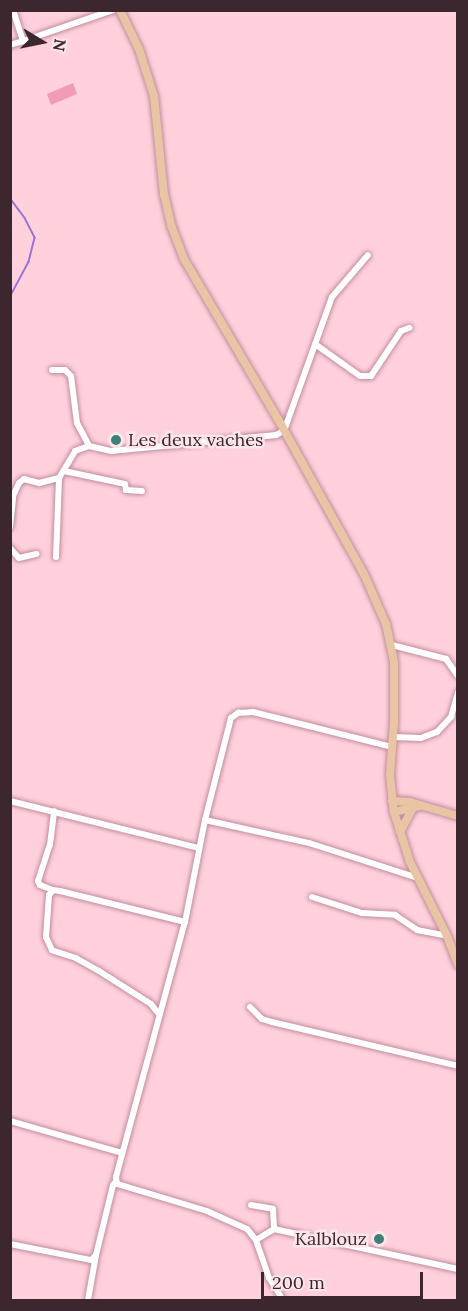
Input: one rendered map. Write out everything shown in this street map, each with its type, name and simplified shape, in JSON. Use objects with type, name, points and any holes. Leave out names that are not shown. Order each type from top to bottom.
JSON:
[{"type":"main road","points":[[120,10],[139,49],[154,96],[164,194],[171,225],[184,259],[364,574],[386,624],[392,645],[395,692],[391,789],[394,812],[399,833],[458,965]]},
{"type":"main road","points":[[391,789],[411,805]]},
{"type":"main road","points":[[392,801],[458,816]]},
{"type":"main road","points":[[394,812],[411,805]]},
{"type":"main road","points":[[399,833],[411,805]]},
{"type":"street","points":[[13,10],[23,41]]},
{"type":"street","points":[[10,45],[113,10]]},
{"type":"street","points":[[56,557],[59,478],[75,452],[89,446],[111,451],[276,435],[284,431],[332,297],[368,255]]},
{"type":"street","points":[[315,344],[350,370],[367,377],[375,372],[401,332],[409,328]]},
{"type":"street","points":[[52,370],[65,370],[71,376],[77,423],[89,446]]},
{"type":"street","points":[[64,471],[125,484],[126,490],[142,491]]},
{"type":"street","points":[[10,479],[24,479],[39,483],[59,478]]},
{"type":"street","points":[[10,527],[13,496],[19,483],[24,479]]},
{"type":"street","points":[[10,548],[19,558],[38,554]]},
{"type":"street","points":[[392,645],[446,659],[458,676]]},
{"type":"street","points":[[393,737],[421,738],[437,732],[451,717],[458,692]]},
{"type":"street","points":[[88,1300],[113,1185],[158,1013],[185,922],[205,820],[231,718],[238,713],[253,712],[392,747]]},
{"type":"street","points":[[10,801],[199,848]]},
{"type":"street","points":[[54,812],[50,844],[38,881],[40,885],[185,922]]},
{"type":"street","points":[[205,820],[309,843],[418,878]]},
{"type":"street","points":[[53,890],[50,895],[46,937],[52,950],[76,958],[99,971],[151,1004],[158,1013]]},
{"type":"street","points":[[312,897],[362,913],[395,915],[417,930],[447,936]]},
{"type":"street","points":[[249,1007],[262,1019],[272,1022],[458,1066]]},
{"type":"street","points":[[10,1121],[122,1153]]},
{"type":"street","points":[[116,1180],[117,1184],[207,1211],[252,1233],[270,1278],[283,1300]]},
{"type":"street","points":[[251,1205],[273,1209],[274,1229]]},
{"type":"street","points":[[256,1240],[274,1229],[458,1269]]},
{"type":"street","points":[[10,1244],[84,1260],[91,1260],[96,1255]]},
{"type":"shaded area","points":[[73,83],[77,94],[51,105],[47,94]]},
{"type":"waterway","points":[[10,198],[25,218],[35,238],[29,262],[10,297]]},
{"type":"place","name":"Les deux vaches","points":[[116,440]]},
{"type":"place","name":"Kalblouz","points":[[379,1239]]}]
